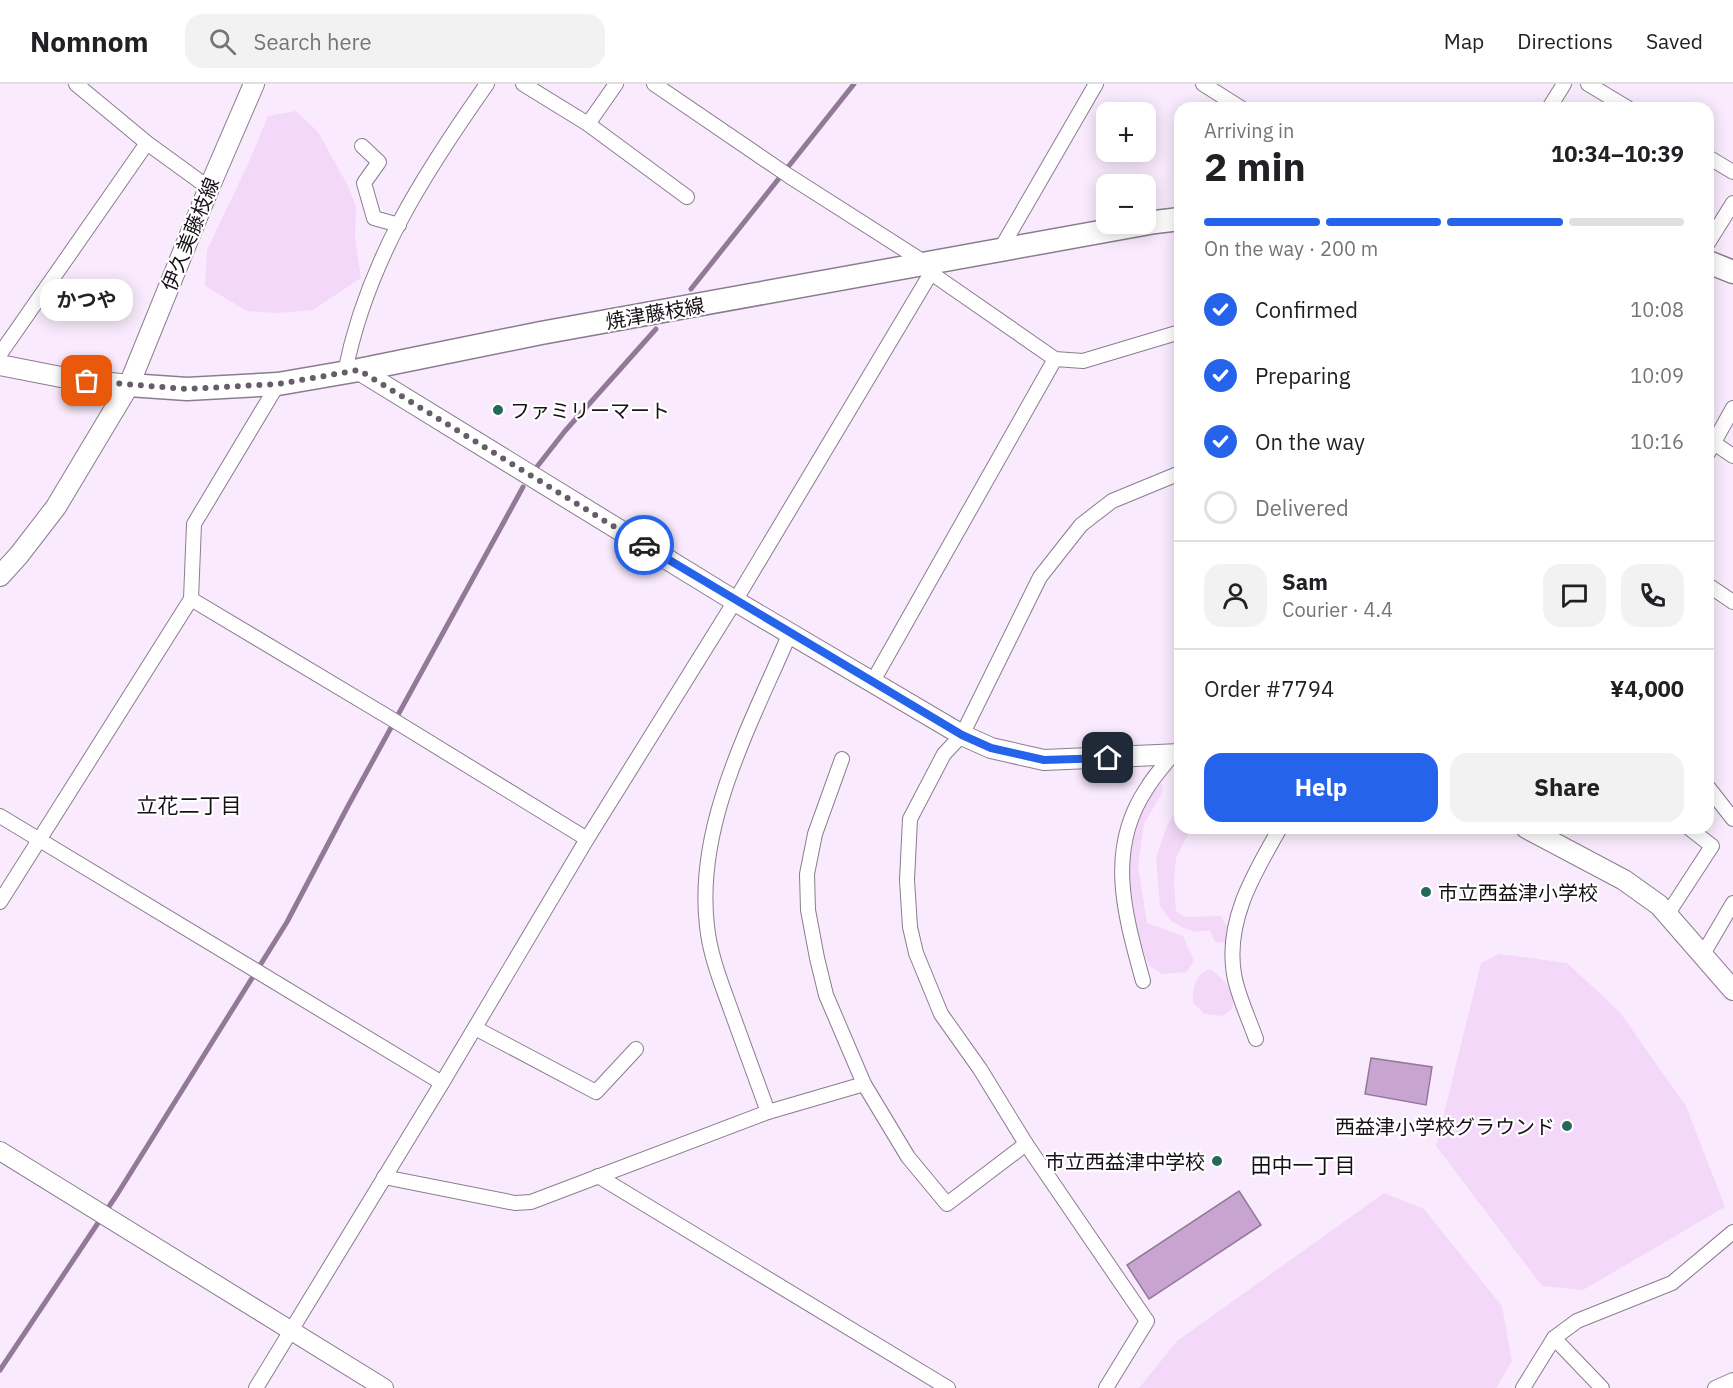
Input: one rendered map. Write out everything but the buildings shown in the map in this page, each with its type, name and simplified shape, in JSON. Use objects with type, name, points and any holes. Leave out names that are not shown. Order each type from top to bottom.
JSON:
[{"type":"main road","name":"伊久美藤枝線","points":[[0,576],[56,507],[129,385],[254,84]]},
{"type":"main road","name":"焼津藤枝線","points":[[129,385],[187,389],[278,384],[541,333],[929,269],[1000,250],[1174,220]]},
{"type":"main road","points":[[1714,264],[1733,272]]},
{"type":"main road","points":[[0,365],[66,378],[129,385]]},
{"type":"main road","points":[[352,371],[962,735],[991,748],[1044,760],[1174,754]]},
{"type":"main road","points":[[1537,834],[1624,880],[1659,905],[1733,990]]},
{"type":"street","points":[[76,84],[147,143],[209,188]]},
{"type":"street","points":[[352,371],[351,345],[381,256],[399,225],[409,201],[487,84]]},
{"type":"street","points":[[523,84],[588,124],[687,197]]},
{"type":"street","points":[[588,124],[616,84]]},
{"type":"street","points":[[654,84],[929,269],[1055,359],[1083,361],[1174,334]]},
{"type":"street","points":[[1000,250],[1096,84]]},
{"type":"street","points":[[1203,84],[1232,102]]},
{"type":"street","points":[[1553,102],[1564,84]]},
{"type":"street","points":[[1588,84],[1618,102]]},
{"type":"street","points":[[0,354],[147,143]]},
{"type":"street","points":[[362,146],[379,162],[364,183],[374,218],[399,225]]},
{"type":"street","points":[[1714,161],[1733,172]]},
{"type":"street","points":[[1714,234],[1733,204]]},
{"type":"street","points":[[256,1388],[442,1083],[587,839],[735,601],[929,269]]},
{"type":"street","points":[[873,681],[1055,359]]},
{"type":"street","points":[[0,902],[190,599],[194,524],[278,384]]},
{"type":"street","points":[[1714,439],[1733,408]]},
{"type":"street","points":[[1714,447],[1733,456]]},
{"type":"street","points":[[1106,1388],[1147,1321],[1026,1144],[980,1069],[941,1014],[916,953],[910,927],[907,880],[910,819],[944,754],[962,735],[1040,577],[1081,525],[1112,501],[1174,475]]},
{"type":"street","points":[[1714,589],[1733,602]]},
{"type":"street","points":[[190,599],[396,721],[587,839]]},
{"type":"street","points":[[768,1112],[718,975],[707,928],[704,890],[710,840],[728,782],[790,633]]},
{"type":"street","points":[[1143,981],[1124,901],[1121,873],[1123,847],[1130,821],[1146,789],[1174,756]]},
{"type":"street","points":[[842,759],[815,834],[807,874],[808,910],[826,995],[864,1084],[908,1157],[947,1204],[1026,1144]]},
{"type":"street","points":[[1714,795],[1733,819]]},
{"type":"street","points":[[0,816],[442,1083]]},
{"type":"street","points":[[1256,1039],[1234,974],[1232,943],[1236,921],[1249,885],[1277,834]]},
{"type":"street","points":[[1668,915],[1712,846],[1697,834]]},
{"type":"street","points":[[1703,954],[1733,903]]},
{"type":"street","points":[[475,1028],[596,1092],[636,1049]]},
{"type":"street","points":[[384,1177],[515,1203],[531,1202],[768,1112],[864,1084]]},
{"type":"street","points":[[0,1152],[384,1388]]},
{"type":"street","points":[[598,1176],[948,1388]]},
{"type":"street","points":[[1523,1388],[1554,1338],[1577,1321],[1672,1283],[1733,1232]]},
{"type":"street","points":[[1554,1338],[1598,1387]]},
{"type":"street","points":[[1715,1388],[1733,1380]]},
{"type":"shaded area","points":[[296,111],[318,132],[347,184],[356,206],[355,237],[361,278],[313,310],[278,313],[247,311],[205,286],[207,250],[268,116]]},
{"type":"shaded area","points":[[1159,783],[1163,785],[1162,793],[1144,824],[1138,866],[1147,923],[1183,936],[1194,961],[1186,972],[1162,974],[1149,966],[1133,922],[1126,882],[1133,822],[1152,790]]},
{"type":"shaded area","points":[[1174,813],[1174,834],[1188,834],[1176,858],[1174,881],[1176,911],[1185,917],[1221,916],[1228,928],[1225,943],[1215,942],[1210,930],[1195,932],[1171,921],[1160,906],[1156,858],[1166,828]]},
{"type":"shaded area","name":"西益津小学校グラウンド","points":[[1499,954],[1567,963],[1619,1011],[1686,1106],[1725,1207],[1583,1290],[1542,1286],[1436,1146],[1481,963]]},
{"type":"shaded area","points":[[1210,969],[1224,981],[1231,991],[1232,1009],[1223,1016],[1205,1014],[1193,1003],[1193,992],[1198,978]]},
{"type":"shaded area","points":[[1371,1058],[1432,1067],[1426,1105],[1365,1094]]},
{"type":"shaded area","points":[[1239,1191],[1261,1225],[1149,1299],[1127,1265]]},
{"type":"shaded area","points":[[1384,1193],[1424,1209],[1502,1306],[1512,1361],[1496,1388],[1139,1388],[1177,1341]]},
{"type":"waterway","points":[[691,289],[854,84]]},
{"type":"waterway","points":[[536,468],[565,431],[656,329]]},
{"type":"waterway","points":[[0,1370],[118,1193],[287,922],[523,487]]},
{"type":"way so far","points":[[87,381],[187,389],[278,384],[359,370],[644,545]]},
{"type":"place","name":"かつや","points":[[87,381]]},
{"type":"place","name":"ファミリーマート","points":[[498,410]]},
{"type":"place","name":"市立西益津小学校","points":[[1426,892]]},
{"type":"place","name":"西益津小学校グラウンド","points":[[1567,1126]]},
{"type":"place","name":"市立西益津中学校","points":[[1217,1161]]},
{"type":"district","name":"立花二丁目","points":[[189,805]]},
{"type":"district","name":"田中一丁目","points":[[1303,1165]]},
{"type":"route","points":[[644,545],[962,735],[991,748],[1044,760],[1108,758]]}]
